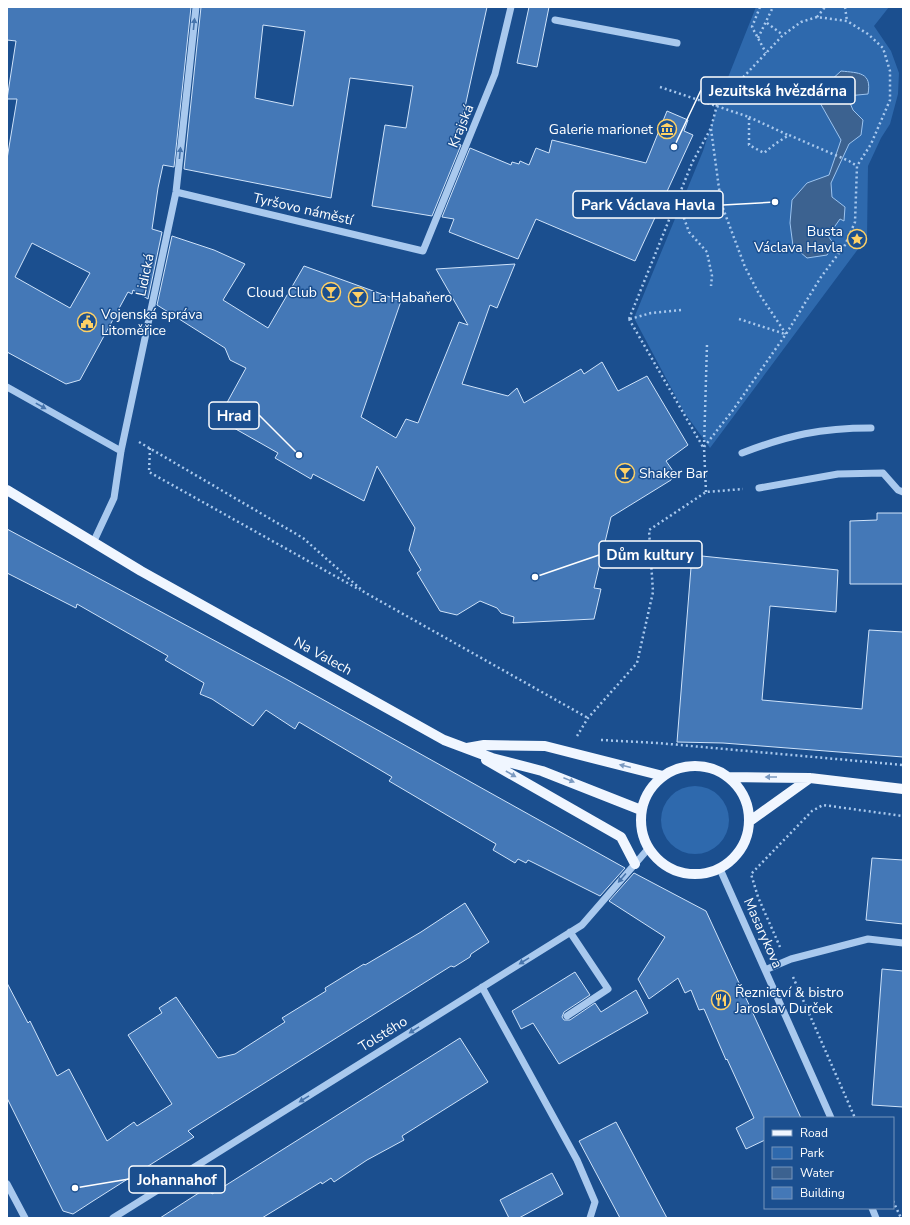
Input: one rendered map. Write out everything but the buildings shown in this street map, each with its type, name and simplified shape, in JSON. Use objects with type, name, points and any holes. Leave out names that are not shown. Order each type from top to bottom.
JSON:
[{"type":"main road","name":"Na Valech","points":[[7,490],[93,543],[437,737],[492,758],[542,771],[641,810]]},
{"type":"main road","points":[[465,748],[484,745],[544,746],[663,776]]},
{"type":"main road","points":[[465,748],[621,837],[635,864]]},
{"type":"main road","points":[[691,766],[711,768],[729,777],[741,791],[749,812],[750,821],[748,832],[739,853],[720,869],[696,875],[672,870],[654,856],[648,849],[644,839],[640,819],[644,799],[656,782],[672,770],[691,766]]},
{"type":"main road","points":[[729,777],[810,778],[903,789]]},
{"type":"main road","points":[[750,821],[810,778]]},
{"type":"street","name":"Lidická","points":[[93,543],[114,498],[121,451],[176,192],[196,7]]},
{"type":"street","name":"Krajská","points":[[423,251],[495,74],[511,7]]},
{"type":"street","points":[[555,20],[677,44]]},
{"type":"street","name":"Tyršovo náměstí","points":[[176,192],[423,251]]},
{"type":"street","points":[[7,387],[121,451]]},
{"type":"street","points":[[742,453],[773,441],[805,432],[838,428],[871,428]]},
{"type":"street","points":[[759,488],[838,474],[883,473],[898,490],[903,492]]},
{"type":"street","name":"Tolstého","points":[[113,1218],[582,925],[648,849]]},
{"type":"street","name":"Masarykova","points":[[720,869],[831,1117]]},
{"type":"street","points":[[567,1016],[608,989],[570,932]]},
{"type":"street","points":[[765,970],[786,961],[868,939],[903,943]]},
{"type":"street","points":[[482,987],[577,1160],[595,1202],[590,1218]]},
{"type":"street","points":[[7,1184],[25,1218]]},
{"type":"path","points":[[760,7],[752,27],[766,53]]},
{"type":"path","points":[[758,38],[767,23],[773,7]]},
{"type":"path","points":[[818,18],[825,7]]},
{"type":"path","points":[[845,7],[847,21]]},
{"type":"path","points":[[630,319],[692,163],[711,128],[717,106],[783,35],[801,22],[818,18],[847,21],[868,34],[883,48],[890,71],[890,100],[886,113],[871,144],[857,166],[855,222],[853,228],[845,245],[821,278],[786,334],[733,410],[704,447]]},
{"type":"path","points":[[767,23],[783,35]]},
{"type":"path","points":[[660,87],[749,117],[849,161],[857,166]]},
{"type":"path","points":[[749,117],[749,145],[764,153],[789,135]]},
{"type":"path","points":[[711,128],[721,204],[746,268],[758,292],[786,334]]},
{"type":"path","points":[[677,199],[689,232],[707,252],[712,276],[711,286]]},
{"type":"path","points":[[630,319],[650,313],[681,310]]},
{"type":"path","points":[[630,319],[704,447]]},
{"type":"path","points":[[739,319],[786,334]]},
{"type":"path","points":[[706,492],[704,447],[707,344]]},
{"type":"path","points":[[125,434],[303,538],[364,592]]},
{"type":"path","points":[[150,448],[148,472],[588,718]]},
{"type":"path","points":[[585,735],[578,733],[588,718],[637,663],[653,592],[649,530],[706,492],[759,488]]},
{"type":"path","points":[[600,740],[658,743],[903,765]]},
{"type":"path","points":[[855,1117],[758,897],[751,874],[812,811],[823,805],[903,816]]},
{"type":"path","points":[[894,1203],[901,1218]]},
{"type":"green space","points":[[756,7],[889,7],[874,26],[891,51],[899,73],[898,94],[890,124],[881,138],[868,166],[867,237],[710,448],[684,412],[634,318],[703,151],[721,95]]},
{"type":"green space","points":[[688,786],[702,786],[714,791],[724,801],[729,813],[729,827],[724,839],[714,849],[702,854],[688,854],[676,849],[666,839],[661,827],[661,813],[666,801],[676,791]]},
{"type":"water","points":[[841,71],[859,73],[868,81],[868,94],[847,96],[853,110],[863,120],[861,135],[849,144],[831,183],[832,197],[845,207],[844,221],[840,219],[828,236],[834,244],[827,255],[807,258],[793,246],[790,223],[792,200],[807,183],[829,175],[841,140],[819,101],[829,82]]},
{"type":"place","name":"Galerie marionet","points":[[667,129]]},
{"type":"place","name":"Jezuitská hvězdárna","points":[[674,147]]},
{"type":"place","name":"Park Václava Havla","points":[[775,202]]},
{"type":"place","name":"Busta Václava Havla","points":[[857,239]]},
{"type":"place","name":"Cloud Club","points":[[331,292]]},
{"type":"place","name":"La Habaňero","points":[[358,297]]},
{"type":"place","name":"Vojenská správa Litoměřice","points":[[87,322]]},
{"type":"place","name":"Hrad","points":[[299,455]]},
{"type":"place","name":"Shaker Bar","points":[[625,473]]},
{"type":"place","name":"Dům kultury","points":[[535,577]]},
{"type":"place","name":"Řeznictví & bistro Jaroslav Durček","points":[[721,1000]]},
{"type":"place","name":"Johannahof","points":[[75,1188]]}]
